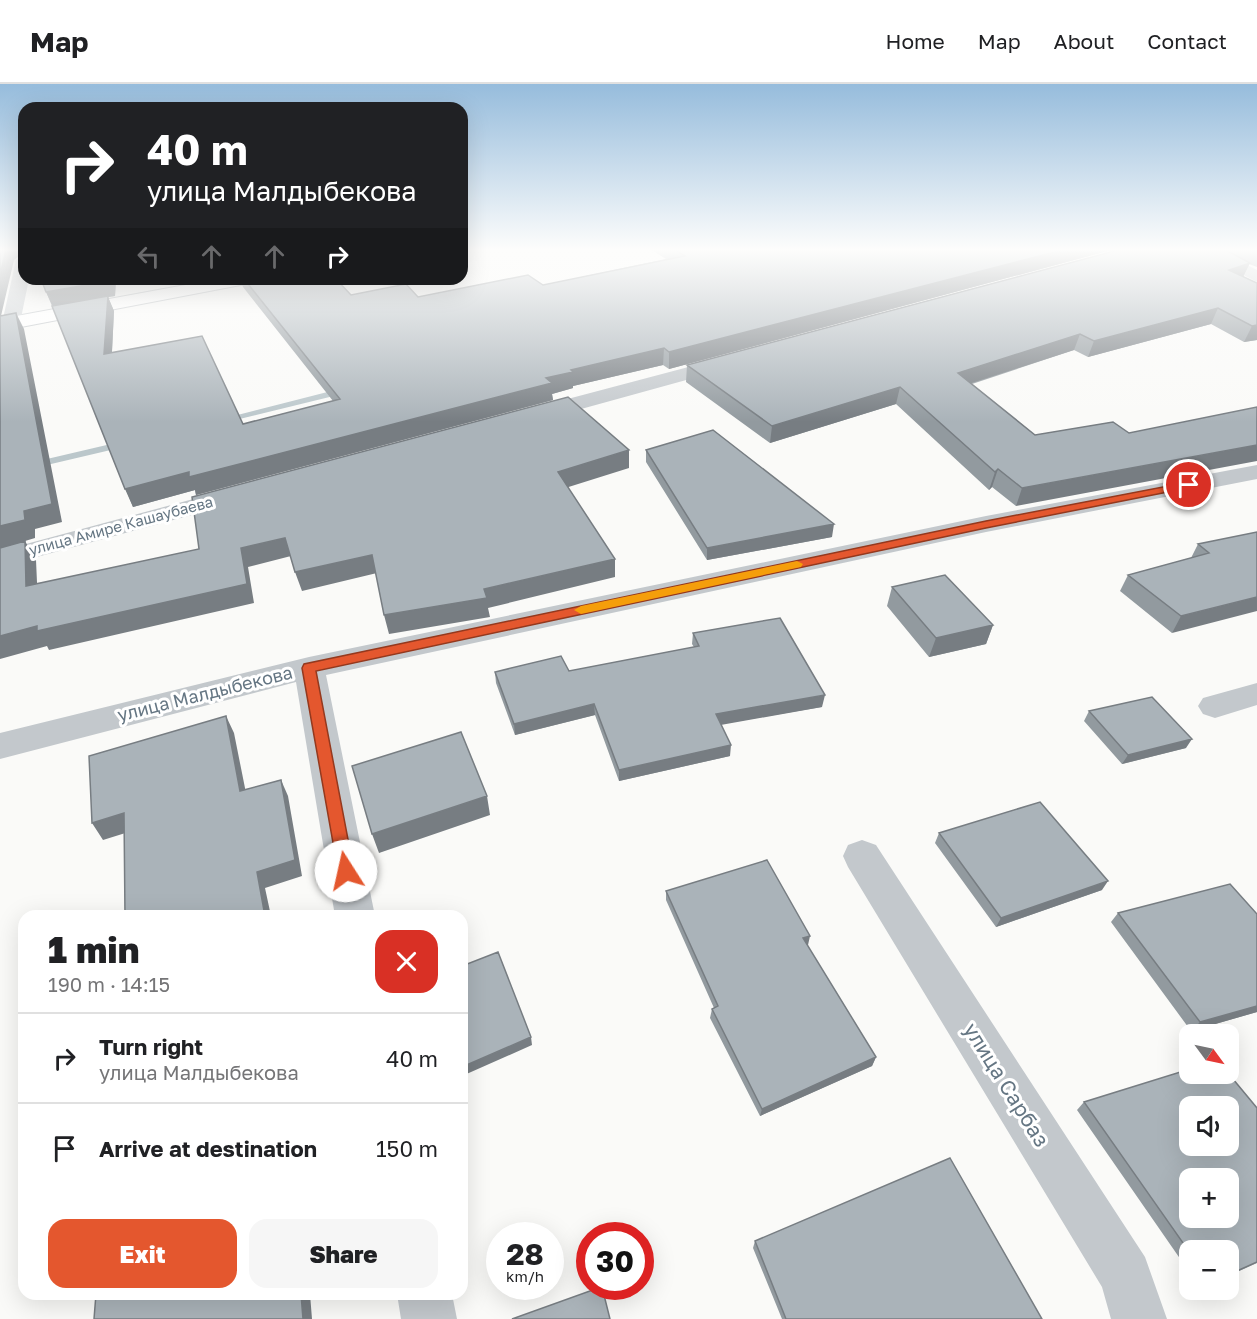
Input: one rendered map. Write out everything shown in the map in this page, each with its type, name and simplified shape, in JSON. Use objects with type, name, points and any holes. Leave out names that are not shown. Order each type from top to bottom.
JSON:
[{"type":"main road","points":[[5,324],[98,307]]},
{"type":"street","points":[[5,324],[9,307]]},
{"type":"street","points":[[509,422],[752,356]]},
{"type":"street","name":"улица Малдыбекова","points":[[0,746],[309,668],[986,524],[1257,472]]},
{"type":"street","name":"улица Амире Кашаубаева","points":[[0,559],[255,490]]},
{"type":"street","points":[[309,668],[354,910]]},
{"type":"street","points":[[1215,706],[1257,694]]},
{"type":"street","name":"улица Сарбаз","points":[[862,856],[1126,1276],[1139,1319]]},
{"type":"street","points":[[425,1300],[429,1319]]},
{"type":"building","points":[[52,307],[107,307],[104,354],[202,336],[243,424],[340,399],[266,307],[844,307],[669,352],[664,348],[571,370],[573,372],[546,378],[552,383],[189,477],[189,472],[125,489]]},
{"type":"building","points":[[906,307],[1257,307],[1257,325],[1252,326],[1218,308],[1094,341],[1080,334],[958,373],[1035,435],[1113,422],[1129,433],[1257,407],[1257,445],[1022,488],[998,469],[995,472],[900,387],[772,426],[687,365]]},
{"type":"building","points":[[16,313],[52,504],[24,511],[25,520],[0,526],[0,316]]},
{"type":"building","points":[[568,397],[629,450],[558,472],[615,559],[484,589],[487,598],[384,615],[372,555],[295,572],[285,538],[241,548],[247,584],[37,631],[37,626],[0,636],[0,548],[25,541],[26,586],[199,549],[192,497]]},
{"type":"building","points":[[713,430],[834,524],[707,548],[646,450]]},
{"type":"building","points":[[1257,532],[1257,597],[1181,616],[1128,575],[1209,553],[1198,544]]},
{"type":"building","points":[[945,575],[993,625],[936,638],[892,587]]},
{"type":"building","points":[[780,618],[825,695],[716,714],[731,745],[619,770],[594,704],[514,724],[495,672],[561,656],[569,671],[699,646],[693,633]]},
{"type":"building","points":[[1152,697],[1192,739],[1128,755],[1089,711]]},
{"type":"building","points":[[226,716],[240,791],[281,780],[295,860],[257,872],[264,910],[125,910],[124,813],[92,823],[89,756]]},
{"type":"building","points":[[461,732],[487,796],[372,834],[352,766]]},
{"type":"building","points":[[1040,802],[1108,881],[1001,918],[939,833]]},
{"type":"building","points":[[767,860],[810,936],[803,938],[876,1057],[762,1109],[712,1009],[718,1006],[666,891]]},
{"type":"building","points":[[1230,884],[1257,914],[1257,1006],[1200,1022],[1118,913]]},
{"type":"building","points":[[498,952],[531,1037],[468,1064],[468,964]]},
{"type":"building","points":[[1179,1072],[1179,1084],[1237,1084],[1257,1108],[1257,1262],[1239,1270],[1239,1240],[1181,1240],[1084,1102]]},
{"type":"building","points":[[950,1158],[1042,1319],[786,1319],[755,1241]]},
{"type":"building","points":[[576,1296],[576,1300],[605,1300],[610,1319],[512,1319]]},
{"type":"building","points":[[96,1300],[301,1300],[303,1319],[94,1319]]},
{"type":"waterway","points":[[219,421],[347,390]]},
{"type":"waterway","points":[[0,473],[128,443]]},
{"type":"slow traffic","points":[[581,610],[797,564]]},
{"type":"route","points":[[346,871],[309,668],[986,524],[1189,485]]}]
